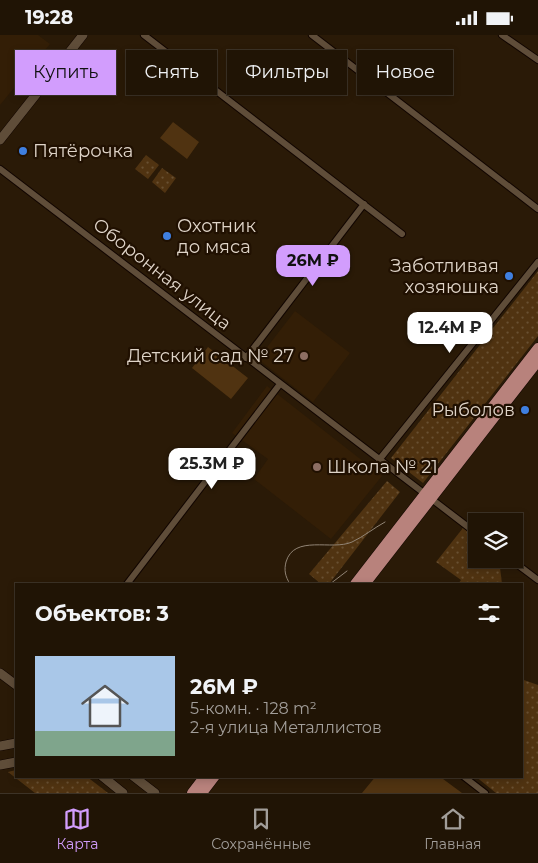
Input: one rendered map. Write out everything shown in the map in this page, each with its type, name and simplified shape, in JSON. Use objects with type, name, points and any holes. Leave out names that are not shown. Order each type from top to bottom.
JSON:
[{"type":"main road","points":[[427,497],[538,348]]},
{"type":"main road","points":[[355,583],[372,567],[538,361]]},
{"type":"main road","points":[[365,583],[372,567]]},
{"type":"main road","points":[[192,793],[203,778]]},
{"type":"main road","points":[[202,793],[213,778]]},
{"type":"street","points":[[0,140],[83,35]]},
{"type":"street","points":[[144,35],[402,234]]},
{"type":"street","points":[[312,35],[538,209]]},
{"type":"street","points":[[502,35],[538,60]]},
{"type":"street","name":"Оборонная улица","points":[[0,169],[468,527]]},
{"type":"street","points":[[246,358],[364,204]]},
{"type":"street","points":[[379,460],[538,262]]},
{"type":"street","points":[[128,583],[280,384]]},
{"type":"street","points":[[522,568],[538,580]]},
{"type":"street","points":[[0,673],[15,684]]},
{"type":"street","points":[[0,746],[15,743]]},
{"type":"street","points":[[0,765],[15,762]]},
{"type":"street","points":[[105,778],[124,793]]},
{"type":"street","points":[[136,778],[155,793]]},
{"type":"street","points":[[466,778],[485,793]]},
{"type":"shaded area","points":[[0,35],[38,35],[50,44],[45,50],[15,50],[15,87],[0,105]]},
{"type":"shaded area","points":[[173,122],[199,142],[187,159],[160,138]]},
{"type":"shaded area","points":[[146,155],[159,165],[148,179],[135,169]]},
{"type":"shaded area","points":[[162,168],[176,178],[165,193],[152,182]]},
{"type":"shaded area","points":[[538,271],[538,336],[423,483],[391,458]]},
{"type":"shaded area","name":"Детский сад № 27","points":[[295,311],[350,353],[313,402],[258,359]]},
{"type":"shaded area","points":[[208,347],[248,378],[231,399],[192,368]]},
{"type":"shaded area","name":"Школа № 21","points":[[267,386],[382,476],[331,539],[254,479],[268,459],[232,433]]},
{"type":"shaded area","points":[[387,481],[400,492],[330,583],[320,583],[309,574]]},
{"type":"shaded area","points":[[463,528],[468,531],[468,568],[500,568],[502,583],[459,583],[461,580],[436,562]]},
{"type":"shaded area","points":[[523,680],[538,685],[538,793],[496,793],[477,778],[523,778]]},
{"type":"shaded area","points":[[15,770],[15,777],[8,772]]},
{"type":"shaded area","points":[[16,778],[89,778],[108,793],[35,793]]},
{"type":"shaded area","points":[[374,778],[442,778],[462,793],[362,793]]},
{"type":"tram line","points":[[290,583],[286,576],[285,565],[290,553],[297,548],[352,542],[385,522]]},
{"type":"tram line","points":[[331,583],[347,571]]},
{"type":"place","name":"Пятёрочка","points":[[23,151]]},
{"type":"place","name":"Охотник до мяса","points":[[167,236]]},
{"type":"place","name":"Заботливая хозяюшка","points":[[509,276]]},
{"type":"place","name":"Детский сад № 27","points":[[304,356]]},
{"type":"place","name":"Рыболов","points":[[525,410]]},
{"type":"place","name":"Школа № 21","points":[[317,467]]}]
